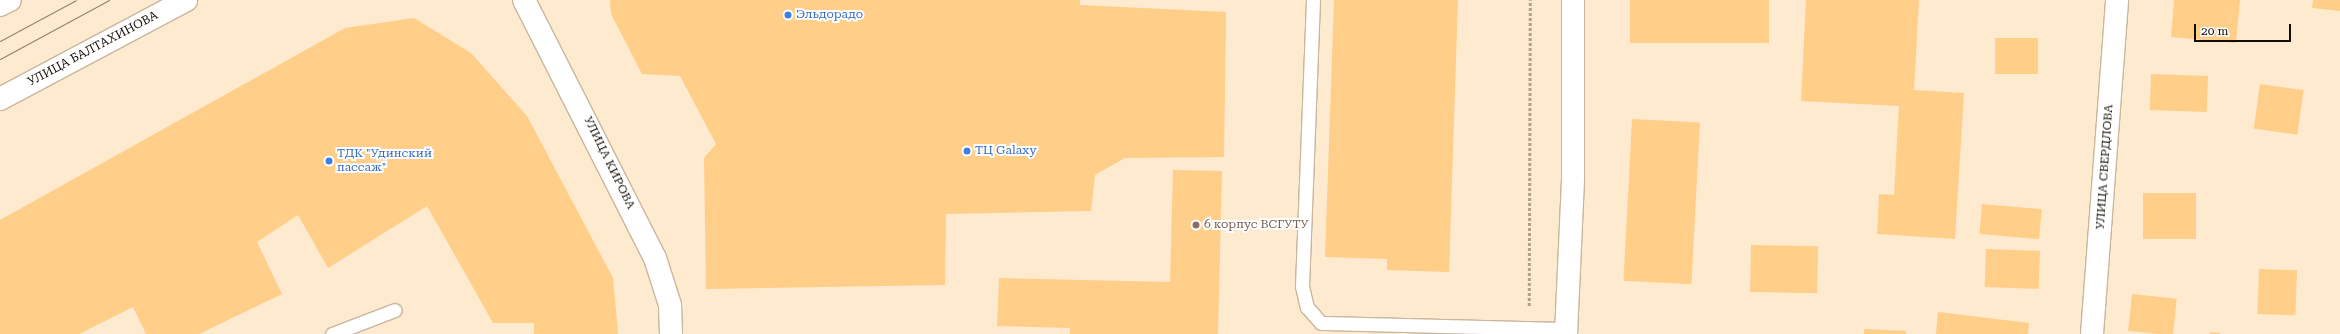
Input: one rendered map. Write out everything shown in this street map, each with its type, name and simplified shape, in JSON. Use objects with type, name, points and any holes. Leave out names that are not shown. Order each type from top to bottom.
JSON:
[{"type":"street","points":[[0,6],[10,0]]},
{"type":"street","name":"УЛИЦА БАЛТАХИНОВА","points":[[0,99],[186,0]]},
{"type":"street","name":"УЛИЦА КИРОВА","points":[[524,0],[655,258],[670,305],[671,334]]},
{"type":"street","points":[[1566,332],[1573,177],[1573,0]]},
{"type":"street","name":"УЛИЦА СВЕРДЛОВА","points":[[2092,334],[2117,0]]},
{"type":"lane","points":[[1313,0],[1302,286],[1307,307],[1321,323],[1529,328],[1566,332]]},
{"type":"lane","points":[[332,334],[395,310]]},
{"type":"path","points":[[1529,328],[1530,0]]},
{"type":"building","name":"ТЦ Galaxy","points":[[610,0],[1080,0],[1080,5],[1226,12],[1224,157],[1125,158],[1095,175],[1091,211],[946,214],[945,285],[706,289],[704,158],[716,144],[680,76],[642,74],[611,14]]},
{"type":"building","points":[[1334,0],[1458,0],[1449,272],[1387,270],[1387,259],[1325,257]]},
{"type":"building","points":[[1630,0],[1769,0],[1769,43],[1630,43]]},
{"type":"building","points":[[1806,0],[1919,0],[1914,90],[1964,93],[1955,239],[1877,234],[1879,194],[1894,195],[1899,106],[1801,101]]},
{"type":"building","points":[[2174,0],[2240,0],[2236,43],[2171,37]]},
{"type":"building","points":[[2313,0],[2340,0],[2340,11],[2312,8]]},
{"type":"building","name":"ТДК \"Удинский пассаж\"","points":[[414,18],[471,53],[527,116],[613,278],[618,334],[534,334],[534,323],[493,323],[427,206],[328,268],[298,215],[257,242],[282,294],[199,334],[146,334],[133,307],[79,334],[0,334],[0,220],[345,28]]},
{"type":"building","points":[[1995,38],[2038,38],[2038,74],[1995,74]]},
{"type":"building","points":[[2151,74],[2208,76],[2207,112],[2150,110]]},
{"type":"building","points":[[2260,84],[2304,90],[2297,135],[2254,129]]},
{"type":"building","points":[[1632,119],[1700,123],[1691,284],[1624,281]]},
{"type":"building","name":"6 корпус ВСГУТУ","points":[[1173,170],[1222,171],[1218,334],[1070,334],[1070,328],[997,326],[999,278],[1170,282]]},
{"type":"building","points":[[2143,193],[2196,193],[2196,239],[2143,239]]},
{"type":"building","points":[[1982,204],[2042,209],[2039,239],[1979,234]]},
{"type":"building","points":[[1751,245],[1818,246],[1817,293],[1750,292]]},
{"type":"building","points":[[1986,249],[2040,251],[2039,289],[1985,287]]},
{"type":"building","points":[[2259,269],[2297,270],[2295,315],[2257,314]]},
{"type":"building","points":[[2132,294],[2177,299],[2173,334],[2128,331]]},
{"type":"building","points":[[1938,312],[2029,323],[2028,334],[1936,334]]},
{"type":"building","points":[[1864,329],[1906,331],[1906,334],[1864,334]]},
{"type":"building","points":[[2210,332],[2220,333],[2220,334],[2210,334]]},
{"type":"tram line","points":[[0,41],[76,0]]},
{"type":"tram line","points":[[0,59],[109,0]]},
{"type":"place","name":"Эльдорадо","points":[[788,15]]},
{"type":"place","name":"ТЦ Galaxy","points":[[967,151]]},
{"type":"place","name":"ТДК \"Удинский пассаж\"","points":[[329,161]]},
{"type":"place","name":"6 корпус ВСГУТУ","points":[[1196,225]]}]
